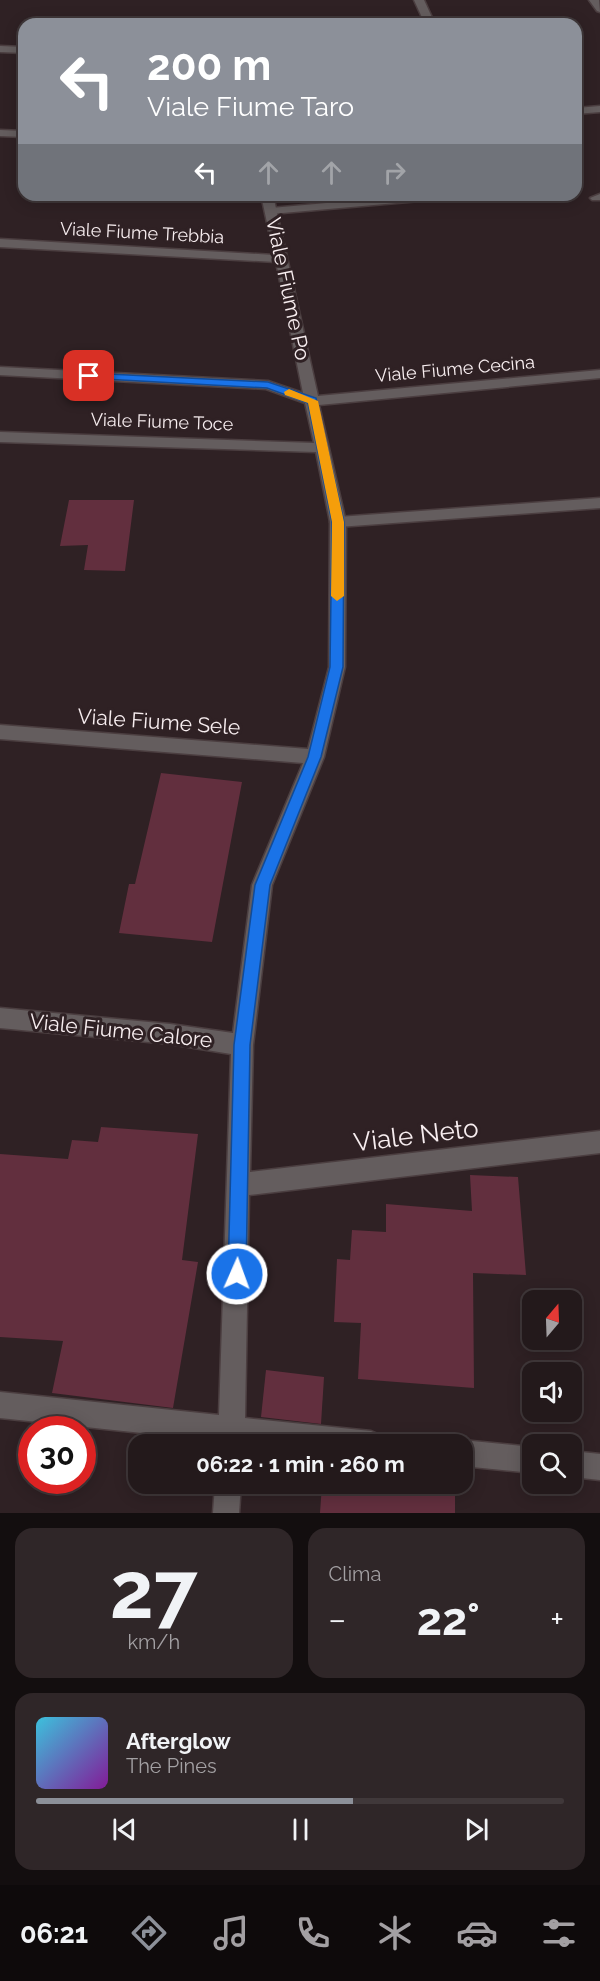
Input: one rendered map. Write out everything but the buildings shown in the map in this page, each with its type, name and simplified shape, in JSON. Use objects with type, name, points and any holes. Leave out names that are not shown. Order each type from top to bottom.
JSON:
[{"type":"street","points":[[419,0],[427,18]]},
{"type":"street","points":[[594,0],[600,9]]},
{"type":"street","points":[[0,49],[18,50]]},
{"type":"street","points":[[582,110],[600,109]]},
{"type":"street","points":[[0,133],[18,134]]},
{"type":"street","points":[[269,203],[315,201]]},
{"type":"street","name":"Viale Fiume Po","points":[[232,1434],[242,1045],[262,885],[315,757],[337,667],[338,522],[269,203]]},
{"type":"street","name":"Viale Fiume Trebbia","points":[[0,243],[281,259]]},
{"type":"street","points":[[0,371],[268,385],[313,401]]},
{"type":"street","name":"Viale Fiume Cecina","points":[[313,401],[600,374]]},
{"type":"street","name":"Viale Fiume Toce","points":[[0,437],[323,448]]},
{"type":"street","points":[[338,522],[600,503]]},
{"type":"street","name":"Viale Fiume Sele","points":[[0,732],[315,757]]},
{"type":"street","name":"Viale Fiume Calore","points":[[0,1018],[170,1034],[242,1045]]},
{"type":"street","name":"Viale Neto","points":[[239,1185],[600,1142]]},
{"type":"street","points":[[0,1405],[204,1434]]},
{"type":"street","points":[[473,1454],[522,1459]]},
{"type":"street","points":[[582,1465],[600,1467]]},
{"type":"street","points":[[226,1513],[227,1494]]},
{"type":"slow traffic","points":[[289,392],[313,401],[338,522],[337,596]]},
{"type":"route","points":[[89,376],[268,385],[313,401],[338,522],[337,667],[315,757],[262,885],[242,1045],[237,1274]]}]
